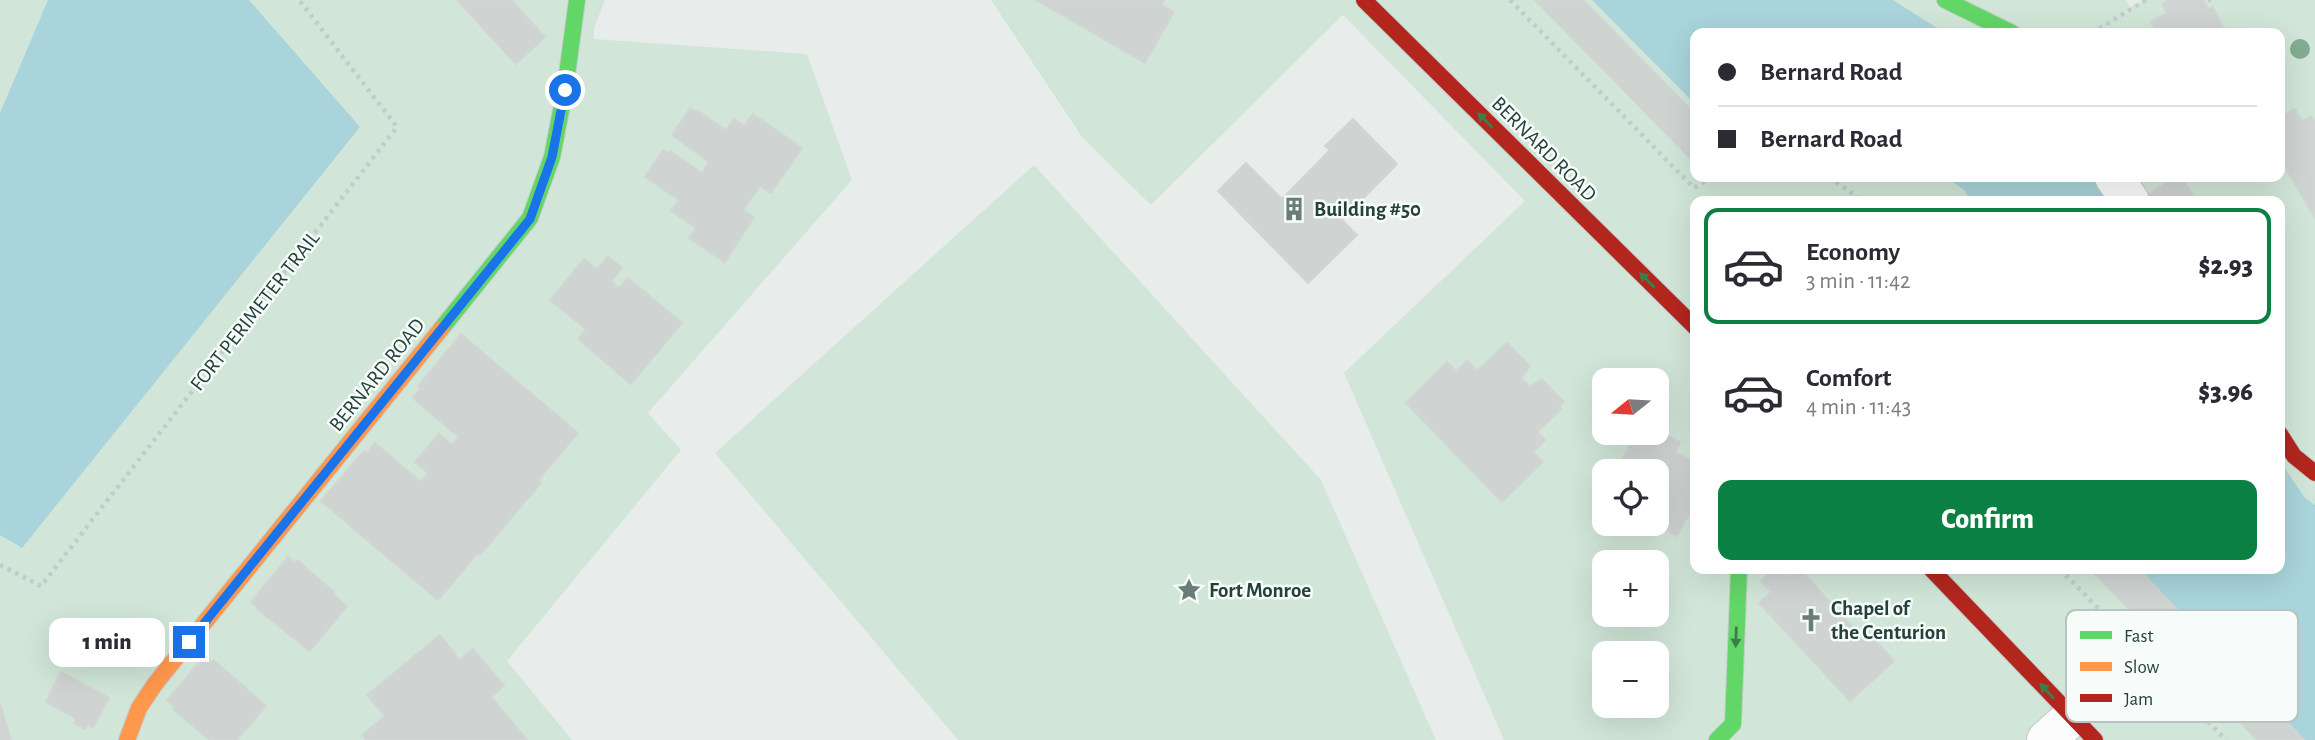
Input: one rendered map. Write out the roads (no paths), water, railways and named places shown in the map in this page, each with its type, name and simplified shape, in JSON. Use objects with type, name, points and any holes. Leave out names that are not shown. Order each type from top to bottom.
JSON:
[{"type":"street","name":"BERNARD ROAD","points":[[128,740],[139,708],[155,684],[530,219],[552,157],[565,90],[577,0]]},
{"type":"street","name":"BERNARD ROAD","points":[[1364,0],[1690,322]]},
{"type":"street","points":[[1945,0],[2002,28]]},
{"type":"street","points":[[2285,442],[2294,456],[2315,473]]},
{"type":"street","points":[[1717,740],[1732,723],[1739,574]]},
{"type":"street","points":[[1935,574],[2071,732]]},
{"type":"water","points":[[48,0],[249,0],[360,127],[22,548],[0,535],[0,113]]},
{"type":"water","points":[[1592,0],[1893,0],[1937,28],[1690,28],[1690,99]]},
{"type":"water","points":[[1952,182],[2096,182],[2106,196],[1968,196]]},
{"type":"water","points":[[2285,468],[2305,498],[2315,505],[2315,740],[2304,740],[2287,722],[2298,722],[2298,610],[2178,610],[2143,574],[2285,574]]},
{"type":"place","name":"Building #50","points":[[1294,209]]},
{"type":"place","name":"Fort Monroe","points":[[1189,590]]},
{"type":"place","name":"Chapel of the Centurion","points":[[1811,620]]}]
